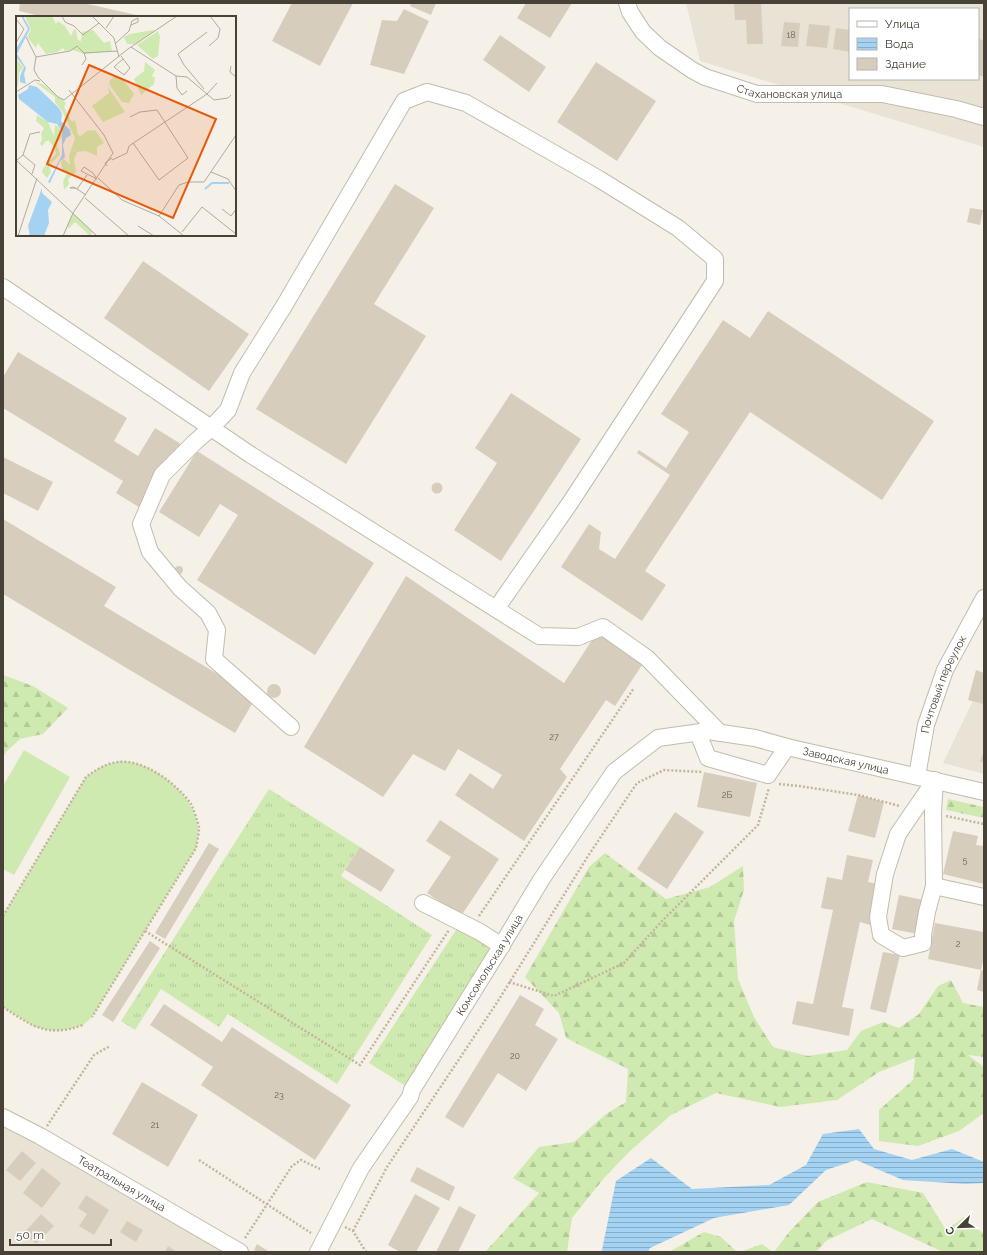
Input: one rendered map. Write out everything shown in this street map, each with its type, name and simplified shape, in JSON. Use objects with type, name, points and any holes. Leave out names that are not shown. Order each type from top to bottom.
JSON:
[{"type":"street","name":"Стахановская улица","points":[[627,3],[630,12],[643,32],[660,48],[699,74],[757,94],[882,94],[956,109],[984,117]]},
{"type":"street","points":[[291,727],[214,659],[216,630],[208,613],[180,588],[150,552],[141,524],[162,475],[228,410],[242,373],[288,299],[404,101],[427,92],[466,103],[599,179],[678,228],[715,259],[715,281],[570,503],[496,609]]},
{"type":"street","points":[[3,287],[258,460],[539,636],[578,637],[603,627],[648,658],[708,732],[708,758],[768,775],[787,747]]},
{"type":"street","name":"Почтовый переулок","points":[[918,776],[926,725],[945,670],[984,598]]},
{"type":"street","name":"Заводская улица","points":[[708,732],[755,738],[787,747],[984,792]]},
{"type":"street","name":"Комсомольская улица","points":[[321,1247],[361,1168],[410,1097],[412,1090],[502,946],[541,880],[614,772],[658,738],[708,732]]},
{"type":"street","points":[[935,780],[933,813],[934,886],[927,912],[923,943],[903,948],[881,935],[878,917],[885,874],[898,834],[935,780]]},
{"type":"street","points":[[934,886],[984,897]]},
{"type":"street","points":[[423,903],[502,946]]},
{"type":"street","name":"Театральная улица","points":[[3,1116],[239,1251]]},
{"type":"path","points":[[470,928],[634,688]]},
{"type":"path","points":[[3,916],[86,776],[102,766],[120,762],[138,764],[155,772],[172,784],[191,805],[199,827],[196,848],[92,1017]]},
{"type":"path","points":[[353,1231],[387,1167],[509,982],[588,856],[637,783],[664,770],[704,772]]},
{"type":"path","points":[[509,982],[554,996],[624,963],[662,921],[758,825],[771,784]]},
{"type":"path","points":[[778,784],[858,795],[915,809]]},
{"type":"path","points":[[933,813],[984,824]]},
{"type":"path","points":[[145,931],[360,1065],[456,920]]},
{"type":"path","points":[[3,1007],[35,1027],[54,1031],[70,1029],[83,1025]]},
{"type":"path","points":[[40,1136],[94,1055],[110,1046]]},
{"type":"path","points":[[199,1160],[267,1204],[321,1247]]},
{"type":"path","points":[[239,1251],[292,1166],[301,1160],[320,1169]]},
{"type":"path","points":[[333,1222],[353,1231],[366,1252]]},
{"type":"shaded area","points":[[686,3],[984,3],[984,147],[700,61]]},
{"type":"shaded area","points":[[984,678],[984,774],[943,763]]},
{"type":"shaded area","points":[[3,1119],[245,1252],[3,1252]]},
{"type":"green space","points":[[3,675],[33,686],[68,708],[43,734],[20,739],[6,752],[3,757]]},
{"type":"green space","points":[[24,750],[70,777],[14,875],[3,869],[3,786]]},
{"type":"green space","points":[[120,761],[136,763],[158,773],[177,788],[185,797],[196,817],[198,835],[196,848],[92,1017],[83,1025],[70,1029],[54,1031],[35,1027],[3,1007],[3,916],[86,777],[102,766]]},
{"type":"green space","points":[[269,789],[360,847],[341,876],[432,935],[337,1084],[228,1014],[219,1027],[161,989],[135,1030],[121,1021]]},
{"type":"green space","points":[[948,799],[984,807],[984,818],[946,810]]},
{"type":"green space","points":[[605,853],[666,899],[710,887],[743,866],[744,890],[734,921],[738,979],[754,1017],[773,1047],[808,1056],[847,1050],[861,1031],[883,1022],[899,1028],[919,1014],[938,986],[951,980],[963,1003],[984,1007],[984,1057],[968,1055],[984,1067],[984,1113],[959,1131],[918,1146],[879,1141],[879,1110],[913,1080],[915,1058],[879,1072],[837,1100],[780,1107],[716,1093],[671,1115],[629,1152],[605,1177],[572,1218],[567,1252],[485,1252],[539,1193],[513,1178],[539,1147],[574,1142],[606,1114],[626,1102],[628,1069],[566,1038],[559,1013],[525,977],[589,867]]},
{"type":"green space","points":[[458,927],[497,953],[412,1090],[369,1063]]},
{"type":"green space","points":[[867,1182],[923,1193],[946,1230],[964,1217],[984,1234],[984,1252],[943,1252],[872,1219],[826,1241],[816,1252],[774,1252],[789,1232],[818,1202]]},
{"type":"green space","points":[[704,1232],[721,1237],[737,1252],[669,1252]]},
{"type":"green space","points":[[762,1244],[773,1252],[740,1252]]},
{"type":"water","points":[[859,1129],[874,1149],[912,1160],[952,1149],[984,1162],[984,1183],[965,1184],[903,1180],[856,1160],[826,1170],[789,1205],[714,1218],[650,1248],[648,1252],[601,1252],[616,1181],[651,1158],[692,1189],[769,1185],[806,1165],[823,1134]]},
{"type":"building","points":[[20,3],[83,3],[141,16],[40,16],[19,11]]},
{"type":"building","points":[[292,3],[353,3],[320,66],[272,41]]},
{"type":"building","points":[[411,3],[436,3],[431,15],[410,6]]},
{"type":"building","points":[[526,3],[572,3],[550,38],[517,18]]},
{"type":"building","points":[[734,3],[761,3],[763,44],[747,44],[746,20],[735,20]]},
{"type":"building","points":[[404,9],[429,21],[404,74],[370,65],[382,20],[397,21]]},
{"type":"building","points":[[784,22],[800,23],[798,47],[781,46]]},
{"type":"building","points":[[809,24],[830,26],[827,48],[806,46]]},
{"type":"building","points":[[836,28],[849,30],[849,52],[833,49]]},
{"type":"building","points":[[500,35],[546,67],[529,92],[483,60]]},
{"type":"building","points":[[979,39],[984,40],[984,77],[979,75]]},
{"type":"building","points":[[596,62],[656,101],[617,161],[557,122]]},
{"type":"building","points":[[395,184],[434,208],[374,304],[426,336],[346,464],[256,409]]},
{"type":"building","points":[[970,208],[983,210],[980,225],[967,222]]},
{"type":"building","points":[[143,261],[249,334],[209,391],[104,318]]},
{"type":"building","points":[[768,311],[934,421],[882,500],[750,412],[645,571],[666,585],[642,621],[561,567],[589,524],[601,532],[599,549],[615,559],[670,475],[637,453],[639,450],[666,468],[689,432],[661,414],[723,320],[750,338]]},
{"type":"building","points":[[18,352],[127,418],[114,441],[138,456],[155,428],[181,444],[142,509],[116,493],[123,481],[3,408],[3,377]]},
{"type":"building","points":[[511,393],[581,439],[501,561],[454,530],[497,463],[475,448]]},
{"type":"building","points":[[197,451],[374,563],[315,655],[197,580],[238,515],[220,504],[199,537],[159,512]]},
{"type":"building","points":[[3,457],[53,482],[38,511],[3,493]]},
{"type":"building","points":[[435,483],[439,483],[441,484],[441,492],[435,493],[432,490],[432,486]]},
{"type":"building","points":[[3,519],[116,587],[104,606],[256,697],[235,733],[3,594]]},
{"type":"building","points":[[177,566],[181,566],[183,570],[181,574],[177,574],[175,572],[175,568]]},
{"type":"building","points":[[406,576],[564,683],[598,631],[644,662],[615,706],[606,700],[560,769],[567,777],[524,841],[455,795],[470,773],[493,789],[502,775],[458,749],[445,771],[413,754],[383,797],[304,747]]},
{"type":"building","points":[[976,670],[984,673],[984,704],[968,700]]},
{"type":"building","points":[[274,684],[279,686],[281,691],[279,696],[274,698],[269,696],[267,691],[269,686]]},
{"type":"building","points":[[984,751],[984,763],[980,761]]},
{"type":"building","points":[[704,772],[757,783],[750,817],[697,807]]},
{"type":"building","points":[[858,795],[884,802],[875,838],[848,831]]},
{"type":"building","points":[[675,812],[704,832],[667,889],[637,869]]},
{"type":"building","points":[[440,820],[499,859],[461,916],[427,893],[451,857],[426,841]]},
{"type":"building","points":[[953,831],[978,836],[976,845],[984,846],[984,884],[943,874]]},
{"type":"building","points":[[209,843],[219,849],[165,939],[155,933]]},
{"type":"building","points":[[360,847],[395,870],[381,892],[345,870]]},
{"type":"building","points":[[847,855],[873,860],[868,882],[879,884],[870,925],[860,922],[842,1007],[854,1009],[849,1036],[792,1024],[797,1001],[813,1004],[833,910],[821,908],[827,877],[842,880]]},
{"type":"building","points":[[899,895],[929,901],[923,935],[892,929]]},
{"type":"building","points":[[935,923],[984,932],[984,956],[981,970],[928,959]]},
{"type":"building","points":[[150,941],[160,948],[113,1022],[102,1015]]},
{"type":"building","points":[[883,952],[900,955],[886,1013],[870,1009]]},
{"type":"building","points":[[981,970],[984,971],[984,992],[977,990]]},
{"type":"building","points":[[520,995],[544,1009],[535,1025],[558,1039],[526,1091],[498,1073],[463,1128],[445,1117]]},
{"type":"building","points":[[164,1004],[222,1042],[232,1027],[351,1105],[315,1160],[201,1085],[213,1067],[150,1025]]},
{"type":"building","points":[[142,1082],[198,1115],[168,1167],[112,1134]]},
{"type":"building","points":[[22,1151],[36,1163],[20,1181],[6,1170]]},
{"type":"building","points":[[417,1167],[455,1187],[449,1201],[410,1181]]},
{"type":"building","points":[[42,1168],[61,1183],[42,1208],[23,1193]]},
{"type":"building","points":[[415,1194],[440,1208],[416,1252],[400,1252],[388,1245]]},
{"type":"building","points":[[86,1195],[109,1210],[94,1235],[79,1226],[87,1214],[78,1208]]},
{"type":"building","points":[[459,1206],[476,1215],[458,1252],[436,1252]]},
{"type":"building","points":[[41,1214],[54,1226],[36,1244],[24,1233]]},
{"type":"building","points":[[127,1221],[143,1230],[136,1242],[120,1232]]},
{"type":"building","points":[[257,1244],[268,1251],[258,1252],[254,1250]]},
{"type":"building","points":[[168,1246],[177,1252],[165,1252]]}]
